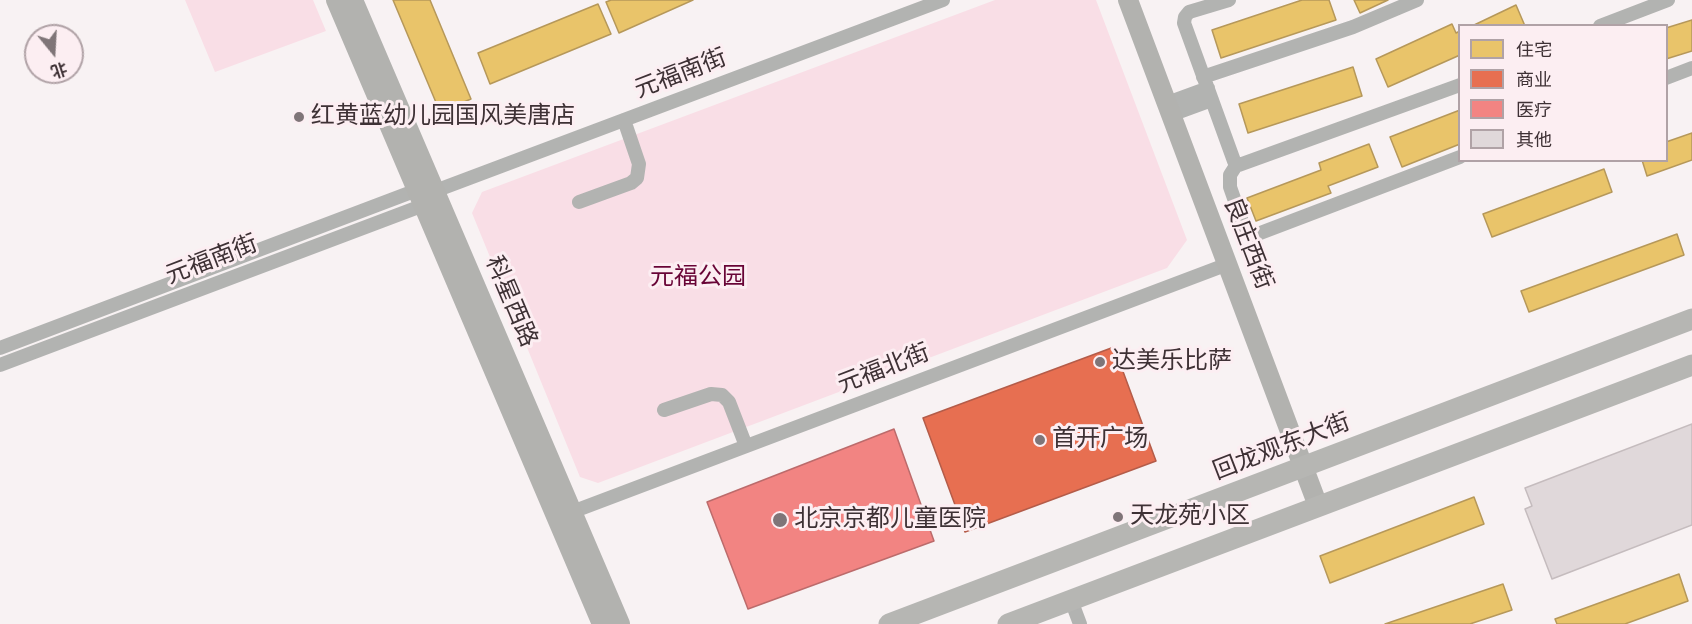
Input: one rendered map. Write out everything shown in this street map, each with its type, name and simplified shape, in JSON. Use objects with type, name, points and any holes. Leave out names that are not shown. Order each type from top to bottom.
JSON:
[{"type":"main road","name":"回龙观东大街","points":[[889,624],[1692,319]]},
{"type":"main road","points":[[1008,624],[1692,364]]},
{"type":"street","name":"科星西路","points":[[336,0],[425,196],[564,515],[620,624]]},
{"type":"street","name":"科星西路","points":[[353,0],[425,196]]},
{"type":"street","name":"元福南街","points":[[0,365],[425,196],[943,0]]},
{"type":"street","name":"良庄西街","points":[[1128,0],[1318,506]]},
{"type":"street","points":[[1229,0],[1193,11],[1185,17],[1185,26],[1237,164]]},
{"type":"street","points":[[1169,109],[1208,88],[1418,0]]},
{"type":"street","points":[[1605,24],[1668,0]]},
{"type":"street","points":[[1668,77],[1692,68]]},
{"type":"street","points":[[1237,164],[1244,165],[1458,86]]},
{"type":"street","points":[[579,202],[632,183],[637,178],[639,164],[624,120]]},
{"type":"street","points":[[1237,164],[1230,175],[1230,187],[1244,227],[1249,234],[1255,235],[1458,158]]},
{"type":"street","name":"元福南街","points":[[0,348],[425,196]]},
{"type":"street","name":"元福北街","points":[[564,515],[1228,264]]},
{"type":"street","points":[[664,410],[711,394],[722,395],[729,402],[746,446]]},
{"type":"street","name":"科星西路","points":[[564,515],[602,624]]},
{"type":"street","points":[[1071,600],[1080,624]]},
{"type":"green space","points":[[185,0],[313,0],[326,31],[215,72]]},
{"type":"green space","name":"元福公园","points":[[995,0],[1096,0],[1187,240],[1167,268],[598,483],[580,477],[472,213],[482,192]]},
{"type":"building: 住宅","points":[[393,0],[430,0],[471,99],[440,112]]},
{"type":"building: 住宅","points":[[611,0],[693,0],[619,33],[606,2]]},
{"type":"building: 住宅","points":[[1302,0],[1329,0],[1336,20],[1221,58],[1212,30]]},
{"type":"building: 住宅","points":[[1354,0],[1388,0],[1360,13]]},
{"type":"building: 住宅","points":[[598,4],[611,34],[490,84],[478,53]]},
{"type":"building: 住宅","points":[[1516,5],[1524,24],[1476,24]]},
{"type":"building: 住宅","points":[[1692,20],[1692,51],[1668,58],[1668,27]]},
{"type":"building: 住宅","points":[[1452,24],[1456,33],[1458,32],[1458,56],[1388,87],[1376,59]]},
{"type":"building: 住宅","points":[[1353,67],[1362,96],[1248,133],[1239,104]]},
{"type":"building: 住宅","points":[[1458,111],[1458,145],[1402,167],[1390,137]]},
{"type":"building: 住宅","points":[[1692,133],[1692,160],[1647,176],[1643,162],[1668,162],[1668,141]]},
{"type":"building: 住宅","points":[[1369,144],[1378,167],[1328,186],[1331,193],[1256,221],[1247,198],[1321,170],[1319,163]]},
{"type":"building: 住宅","points":[[1604,169],[1612,192],[1492,237],[1483,214]]},
{"type":"building: 住宅","points":[[1677,234],[1684,255],[1529,312],[1521,291]]},
{"type":"building: 住宅","points":[[1474,497],[1484,524],[1330,583],[1320,556]]},
{"type":"building: 住宅","points":[[1679,574],[1688,601],[1625,624],[1557,624],[1555,619]]},
{"type":"building: 住宅","points":[[1503,584],[1512,610],[1470,624],[1385,624]]},
{"type":"building: 商业","name":"首开广场","points":[[1114,347],[1156,461],[965,532],[923,418]]},
{"type":"building: 医疗","points":[[894,429],[934,541],[748,609],[707,502]]},
{"type":"building: 其他","points":[[1692,424],[1692,525],[1552,579],[1525,509],[1532,506],[1525,488]]},
{"type":"place","name":"红黄蓝幼儿园国风美唐店","points":[[299,117]]},
{"type":"place","name":"达美乐比萨","points":[[1100,362]]},
{"type":"place","name":"首开广场","points":[[1040,440]]},
{"type":"place","name":"天龙苑小区","points":[[1118,517]]},
{"type":"place","name":"北京京都儿童医院","points":[[780,520]]}]
